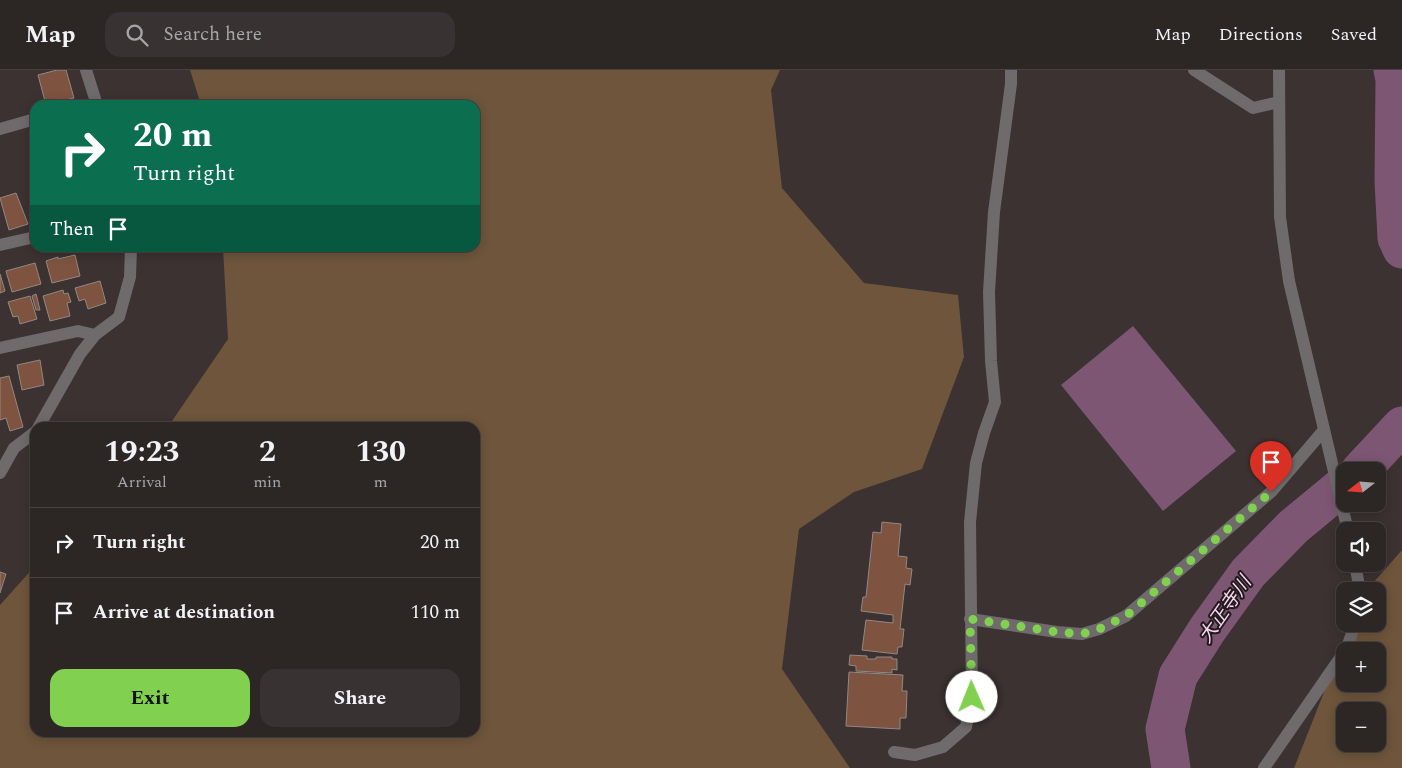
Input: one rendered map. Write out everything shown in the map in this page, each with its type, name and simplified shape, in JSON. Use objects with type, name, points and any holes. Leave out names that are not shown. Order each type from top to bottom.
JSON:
[{"type":"street","points":[[86,70],[93,100]]},
{"type":"street","points":[[894,752],[916,755],[943,747],[966,727],[972,697],[970,522],[976,463],[995,402],[991,361],[989,292],[994,212],[1011,84],[1011,70]]},
{"type":"street","points":[[1194,70],[1253,108],[1280,102]]},
{"type":"street","points":[[1279,70],[1280,217],[1289,281],[1346,522]]},
{"type":"street","points":[[0,129],[30,120]]},
{"type":"street","points":[[0,245],[30,238]]},
{"type":"street","points":[[41,422],[80,354],[95,335],[119,317],[130,278],[131,252]]},
{"type":"street","points":[[0,348],[78,331],[95,335]]},
{"type":"street","points":[[970,619],[1082,634],[1099,629],[1126,616],[1271,492],[1324,430]]},
{"type":"street","points":[[0,452],[14,448],[30,436]]},
{"type":"street","points":[[0,473],[14,448]]},
{"type":"street","points":[[1264,768],[1347,648],[1352,632]]},
{"type":"shaded area","points":[[190,70],[780,70],[771,90],[782,188],[864,283],[958,295],[964,357],[922,469],[854,492],[799,529],[782,669],[850,768],[0,768],[0,605],[30,572],[30,737],[480,737],[480,422],[171,422],[228,339],[223,252],[480,252],[480,100],[199,100]]},
{"type":"shaded area","points":[[1133,326],[1236,451],[1163,511],[1061,385]]},
{"type":"shaded area","points":[[1402,550],[1402,768],[1294,768],[1336,662],[1336,692],[1386,692],[1386,642],[1344,642],[1348,632],[1386,632],[1386,582],[1374,582],[1383,572],[1386,572],[1386,568]]},
{"type":"building","points":[[57,70],[66,70],[74,98],[45,100],[38,75]]},
{"type":"building","points":[[16,193],[28,224],[9,230],[0,198]]},
{"type":"building","points":[[75,255],[80,276],[52,283],[46,261]]},
{"type":"building","points":[[35,263],[41,284],[12,292],[6,271]]},
{"type":"building","points":[[0,274],[5,291],[0,293]]},
{"type":"building","points":[[100,281],[106,303],[88,309],[85,299],[79,301],[75,288]]},
{"type":"building","points":[[63,290],[64,294],[68,293],[71,302],[67,303],[70,316],[50,321],[43,296]]},
{"type":"building","points":[[36,294],[40,310],[36,310],[32,296]]},
{"type":"building","points":[[30,296],[37,319],[20,324],[18,316],[13,317],[8,302]]},
{"type":"building","points":[[40,360],[44,385],[22,390],[17,365]]},
{"type":"building","points":[[9,376],[23,427],[10,431],[6,418],[0,420],[0,378]]},
{"type":"building","points":[[882,522],[901,524],[898,556],[907,557],[906,568],[912,569],[910,585],[905,584],[900,629],[904,629],[902,647],[898,647],[897,654],[862,650],[866,620],[893,623],[893,615],[861,611],[863,597],[866,597],[873,532],[881,533]]},
{"type":"building","points":[[0,572],[6,574],[0,593]]},
{"type":"building","points":[[850,655],[867,656],[867,659],[892,657],[892,659],[897,659],[897,670],[892,669],[892,673],[856,671],[856,666],[849,665]]},
{"type":"building","points":[[849,672],[903,675],[902,691],[907,691],[906,718],[900,718],[900,729],[846,726]]},
{"type":"waterway","name":"大正寺川","points":[[1393,70],[1395,80],[1394,181],[1397,238],[1402,249]]},
{"type":"waterway","name":"大正寺川","points":[[1368,462],[1402,426]]},
{"type":"waterway","name":"大正寺川","points":[[1171,768],[1165,729],[1178,676],[1207,630],[1248,573],[1293,527],[1336,491]]},
{"type":"route","points":[[972,697],[970,619],[1082,634],[1099,629],[1126,616],[1271,492]]}]
